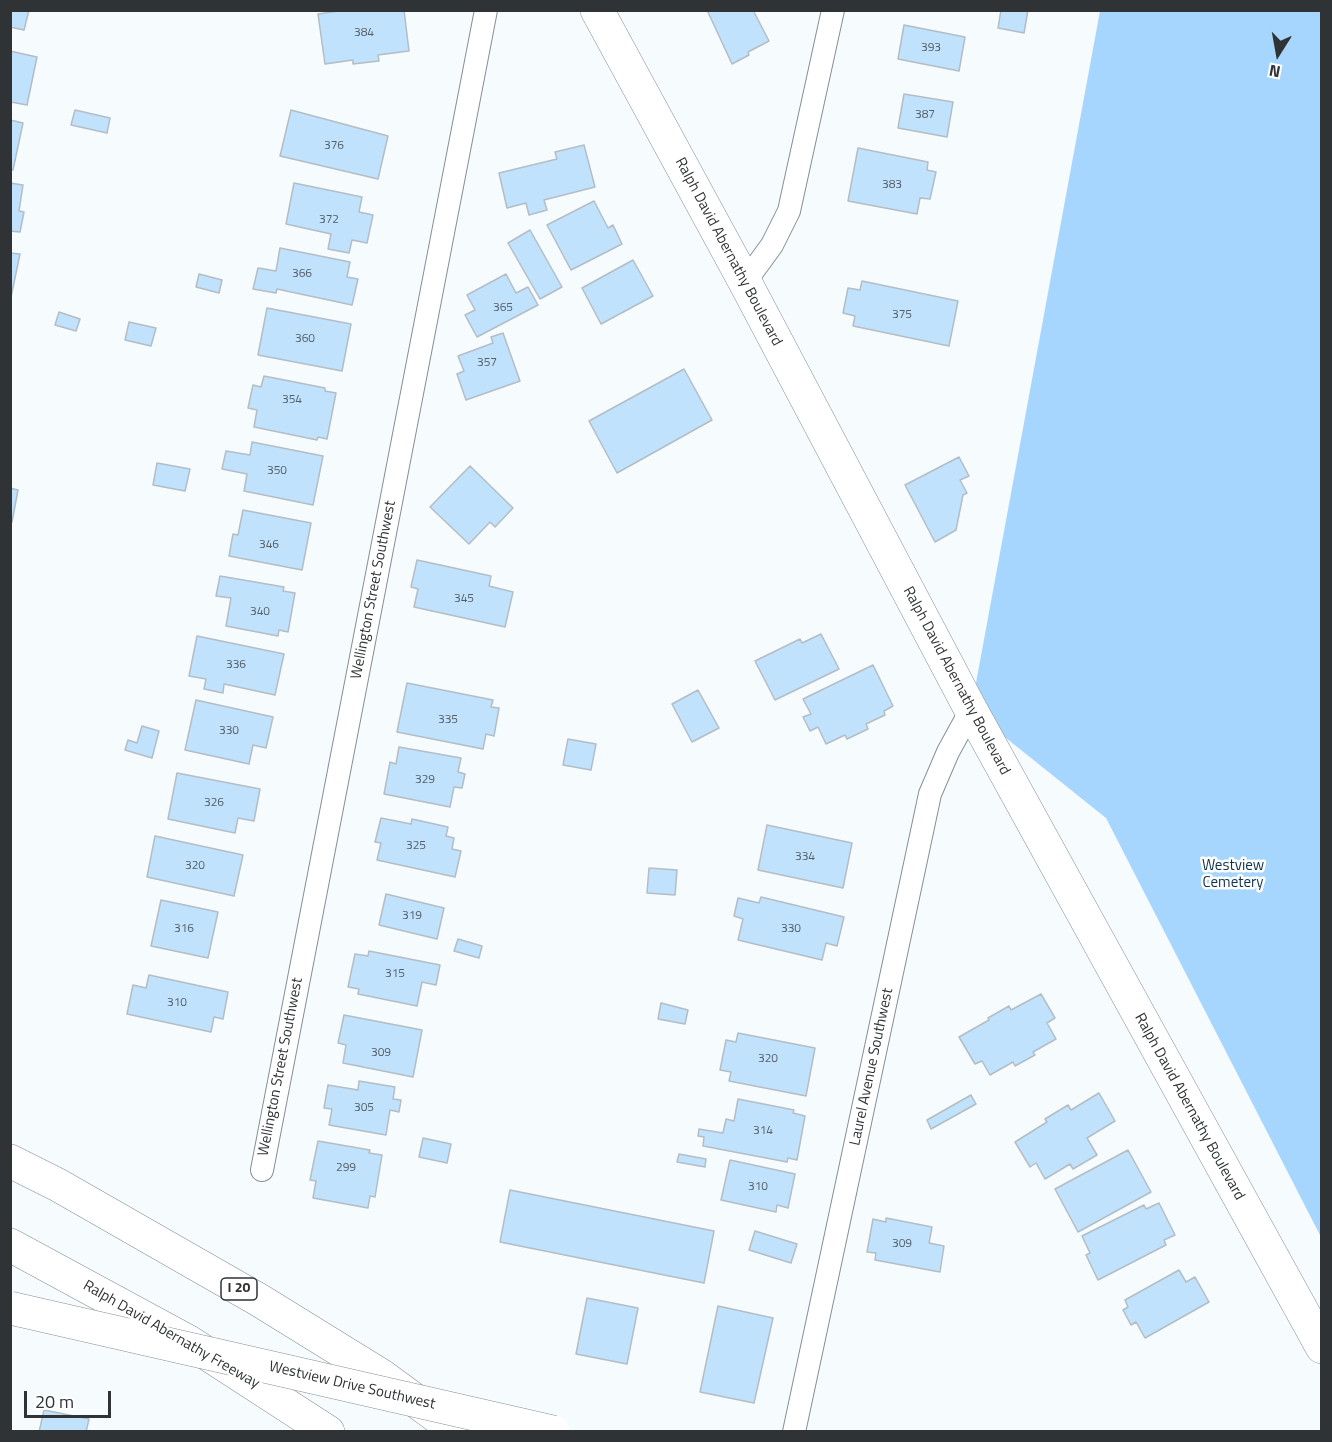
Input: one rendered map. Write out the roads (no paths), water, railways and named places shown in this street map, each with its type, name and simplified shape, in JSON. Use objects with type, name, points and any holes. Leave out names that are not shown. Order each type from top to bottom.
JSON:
[{"type":"main road","name":"Ralph David Abernathy Boulevard","points":[[597,10],[745,282],[971,710],[1322,1347]]},
{"type":"main road","name":"I 20","points":[[10,1161],[58,1185],[259,1300],[382,1376],[458,1431]]},
{"type":"main road","name":"Ralph David Abernathy Freeway","points":[[10,1245],[189,1342],[328,1431]]},
{"type":"main road","name":"Westview Drive Southwest","points":[[10,1308],[553,1431]]},
{"type":"street","name":"Wellington Street Southwest","points":[[262,1170],[486,10]]},
{"type":"street","points":[[745,282],[772,245],[789,211],[833,10]]},
{"type":"street","name":"Laurel Avenue Southwest","points":[[794,1431],[930,794],[948,752],[971,710]]},
{"type":"park label","name":"Westview Cemetery","points":[[1233,874]]}]
